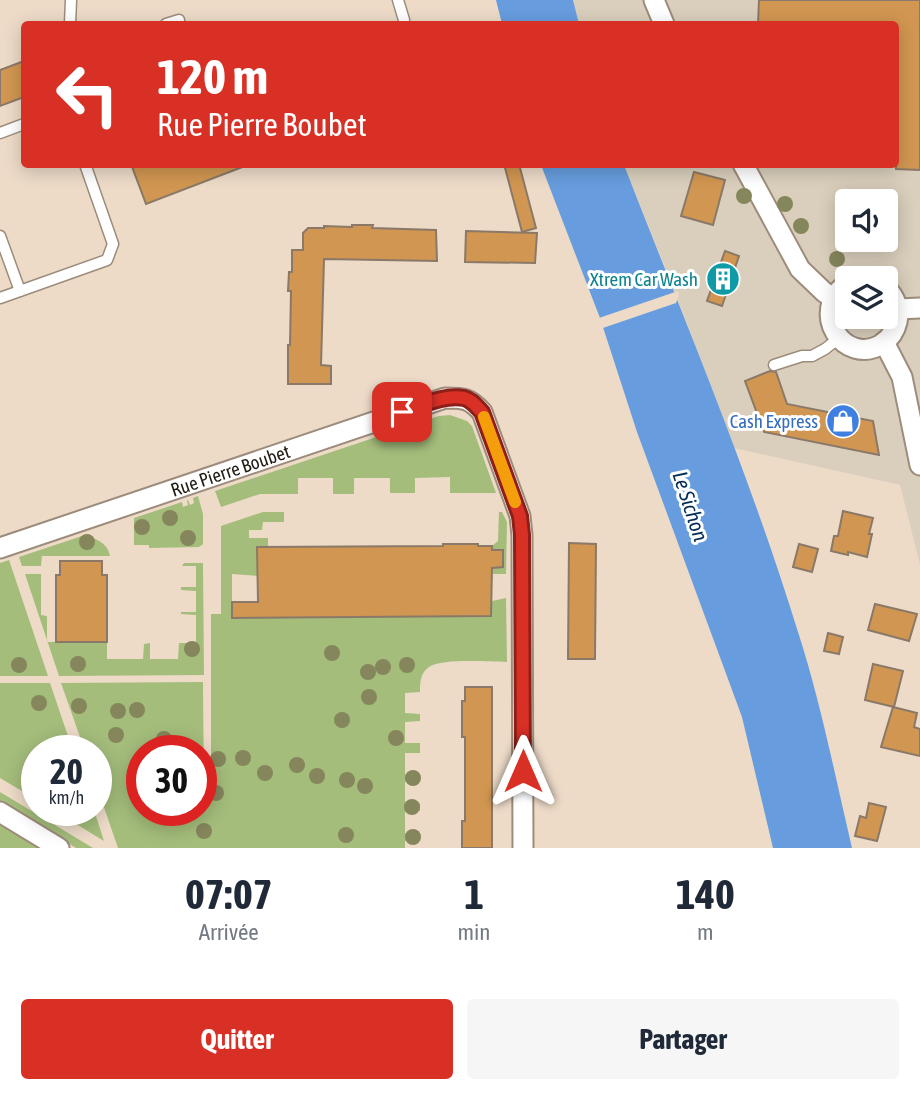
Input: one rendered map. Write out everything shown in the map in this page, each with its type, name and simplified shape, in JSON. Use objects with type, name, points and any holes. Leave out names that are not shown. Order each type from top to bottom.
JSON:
[{"type":"street","points":[[654,0],[663,21]]},
{"type":"street","points":[[745,168],[800,269],[824,292],[835,291]]},
{"type":"street","points":[[835,300],[830,308],[830,319],[833,329],[846,344],[856,348],[875,347],[891,336],[895,329]]},
{"type":"street","points":[[898,309],[920,309]]},
{"type":"street","points":[[884,342],[902,377],[920,465]]},
{"type":"street","name":"Rue Pierre Boubet","points":[[0,548],[445,398],[463,398],[473,402],[482,412],[520,516],[523,848]]},
{"type":"street","points":[[0,813],[59,848]]},
{"type":"lane","points":[[70,21],[71,0]]},
{"type":"lane","points":[[398,0],[404,20]]},
{"type":"lane","points":[[0,133],[21,125]]},
{"type":"lane","points":[[0,298],[107,260],[113,244],[86,168]]},
{"type":"lane","points":[[0,236],[20,291]]},
{"type":"lane","points":[[774,365],[802,356],[812,356],[839,338]]},
{"type":"shaded area","points":[[573,0],[920,0],[920,565],[900,485],[734,448],[625,168],[899,168],[899,21],[578,21]]},
{"type":"green space","points":[[450,415],[467,421],[472,426],[496,493],[450,493],[450,477],[415,478],[415,493],[390,493],[390,478],[354,478],[354,494],[333,494],[333,478],[298,478],[298,494],[260,494],[221,507],[215,491],[439,416]]},
{"type":"green space","points":[[198,496],[203,514],[203,544],[199,547],[149,548],[149,545],[134,545],[134,518],[182,502],[183,507],[188,505],[187,500],[190,505],[194,503],[193,498]]},
{"type":"green space","points":[[263,512],[284,512],[284,522],[263,522],[262,530],[249,530],[249,538],[268,538],[268,547],[257,547],[258,576],[232,574],[232,618],[491,616],[492,601],[506,598],[507,662],[455,661],[435,664],[424,672],[420,692],[405,693],[405,713],[420,714],[420,721],[405,722],[405,743],[420,743],[420,753],[405,753],[405,774],[420,774],[420,781],[405,782],[405,802],[420,803],[420,811],[405,812],[405,833],[420,833],[420,841],[405,841],[405,848],[118,848],[110,826],[112,735],[79,735],[61,683],[203,682],[203,735],[126,735],[126,826],[217,826],[217,735],[211,735],[211,614],[221,614],[221,526]]},
{"type":"green space","points":[[499,512],[502,512],[507,522],[506,574],[493,574],[492,568],[502,550],[492,550],[492,546],[498,541]]},
{"type":"green space","points":[[85,535],[104,545],[110,556],[42,556],[41,566],[22,566],[19,557]]},
{"type":"green space","points":[[9,560],[48,676],[0,676],[0,563]]},
{"type":"green space","points":[[184,563],[203,563],[204,675],[59,676],[48,642],[107,642],[107,659],[143,659],[144,644],[150,643],[150,659],[178,659],[179,643],[196,643],[196,615],[181,612],[196,612],[196,591],[181,590],[181,587],[196,587],[196,566],[182,566]]},
{"type":"green space","points":[[25,574],[41,574],[41,615],[47,616],[47,640]]},
{"type":"green space","points":[[0,683],[50,683],[68,735],[21,735],[21,790],[0,778]]},
{"type":"green space","points":[[0,792],[21,805],[21,814],[0,801]]},
{"type":"green space","points":[[0,824],[39,848],[0,848]]},
{"type":"green space","points":[[40,826],[56,826],[93,848],[76,848]]},
{"type":"green space","points":[[79,826],[99,826],[104,841]]},
{"type":"water","points":[[496,0],[573,0],[578,21],[501,21]]},
{"type":"water","name":"Le Sichon","points":[[542,168],[625,168],[715,397],[779,573],[814,686],[852,848],[773,848],[742,717],[637,432],[600,318]]},
{"type":"pier","points":[[678,291],[676,303],[600,329],[596,319]]},
{"type":"building","points":[[759,0],[920,0],[920,170],[896,169],[899,168],[899,21],[758,21]]},
{"type":"building","points":[[21,62],[21,98],[0,106],[0,70]]},
{"type":"building","points":[[132,168],[240,168],[146,204]]},
{"type":"building","points":[[505,168],[520,168],[536,228],[522,232]]},
{"type":"building","points":[[694,172],[725,180],[713,225],[681,216]]},
{"type":"building","points":[[352,225],[436,230],[437,261],[324,259],[321,365],[331,366],[331,384],[288,384],[291,291],[288,291],[289,272],[292,272],[292,250],[303,250],[303,233],[308,228]]},
{"type":"building","points":[[466,231],[537,233],[535,263],[465,262]]},
{"type":"building","name":"Xtrem Car Wash","points":[[725,251],[739,256],[722,306],[707,301]]},
{"type":"building","points":[[770,371],[776,372],[787,404],[873,421],[879,455],[764,432],[745,381]]},
{"type":"building","points":[[843,511],[873,518],[867,557],[831,551],[834,536],[838,536]]},
{"type":"building","points":[[569,543],[596,544],[595,659],[568,659]]},
{"type":"building","points":[[478,544],[492,546],[492,550],[503,550],[503,567],[492,568],[491,616],[232,618],[232,602],[258,602],[257,547]]},
{"type":"building","points":[[799,544],[818,549],[812,572],[793,567]]},
{"type":"building","points":[[60,561],[102,561],[102,575],[107,575],[107,642],[56,642],[56,575],[60,575]]},
{"type":"building","points":[[875,604],[917,614],[909,641],[868,630]]},
{"type":"building","points":[[828,633],[843,637],[839,654],[824,651]]},
{"type":"building","points":[[873,664],[903,671],[894,707],[865,700]]},
{"type":"building","points":[[465,687],[492,687],[492,848],[462,848],[462,821],[465,821],[465,737],[462,737],[462,701],[465,701]]},
{"type":"building","points":[[893,707],[917,713],[914,727],[920,729],[920,756],[881,747]]},
{"type":"building","points":[[869,803],[886,807],[877,841],[855,836],[860,816],[866,818]]},
{"type":"slow traffic","points":[[484,417],[515,502]]},
{"type":"place","name":"Xtrem Car Wash","points":[[723,279]]},
{"type":"place","name":"Cash Express","points":[[843,421]]},
{"type":"route","points":[[402,412],[445,398],[463,398],[473,402],[482,412],[520,516],[523,771]]}]
